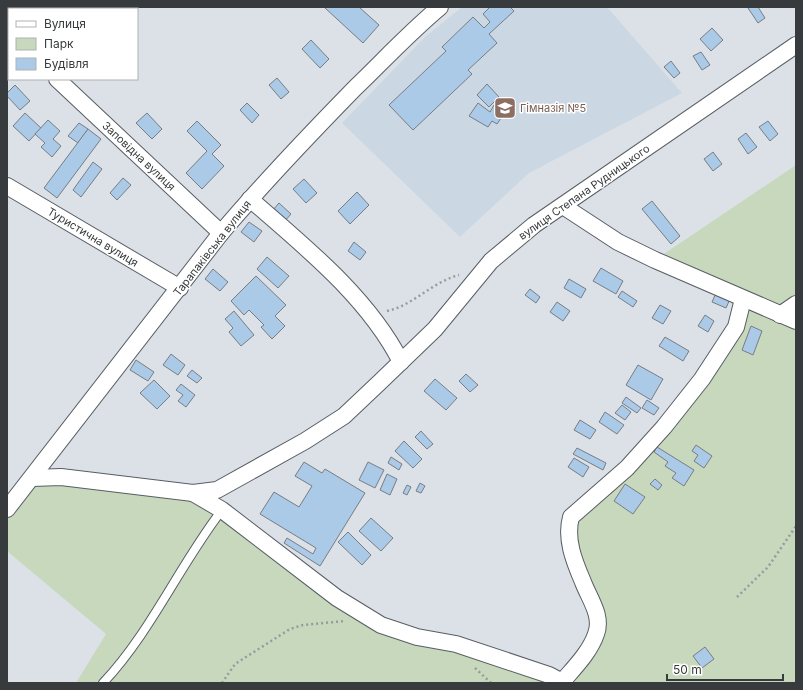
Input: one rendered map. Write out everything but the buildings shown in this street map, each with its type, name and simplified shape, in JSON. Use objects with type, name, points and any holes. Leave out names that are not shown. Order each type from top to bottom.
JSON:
[{"type":"street","name":"Тарапаківська вулиця","points":[[7,509],[180,288],[221,233],[250,199],[331,112],[415,28],[440,7]]},
{"type":"street","name":"вулиця Степана Рудницького","points":[[193,493],[217,490],[305,441],[344,416],[435,329],[491,261],[534,225],[796,45]]},
{"type":"street","name":"Заповідна вулиця","points":[[58,80],[221,233]]},
{"type":"street","name":"Туристична вулиця","points":[[7,186],[180,288]]},
{"type":"street","points":[[250,199],[327,269],[369,312],[392,344],[401,362]]},
{"type":"street","points":[[563,206],[618,242],[796,321]]},
{"type":"street","points":[[32,478],[61,477],[193,493],[222,510],[337,598],[381,625],[417,637],[456,644],[549,675],[563,682],[597,634],[598,623],[594,607],[583,582],[569,542],[568,528],[571,517],[627,468],[664,427],[702,379],[736,327],[744,299]]},
{"type":"street","points":[[780,314],[796,304]]},
{"type":"lane","points":[[103,683],[142,636],[163,598],[222,510]]},
{"type":"path","points":[[369,312],[381,313],[403,306],[446,278],[463,274],[479,275]]},
{"type":"path","points":[[737,597],[768,567],[796,526]]},
{"type":"path","points":[[222,683],[235,664],[290,629],[303,625],[368,617]]},
{"type":"shaded area","name":"Гімназія №5","points":[[462,7],[607,7],[682,93],[529,173],[460,237],[342,123],[425,37]]},
{"type":"green space","points":[[796,165],[796,683],[76,683],[106,634],[7,551],[7,509],[32,478],[193,493],[381,625],[562,682],[597,634],[568,528],[702,379],[743,299],[655,260]]},
{"type":"place","name":"Гімназія №5","points":[[505,108]]}]
